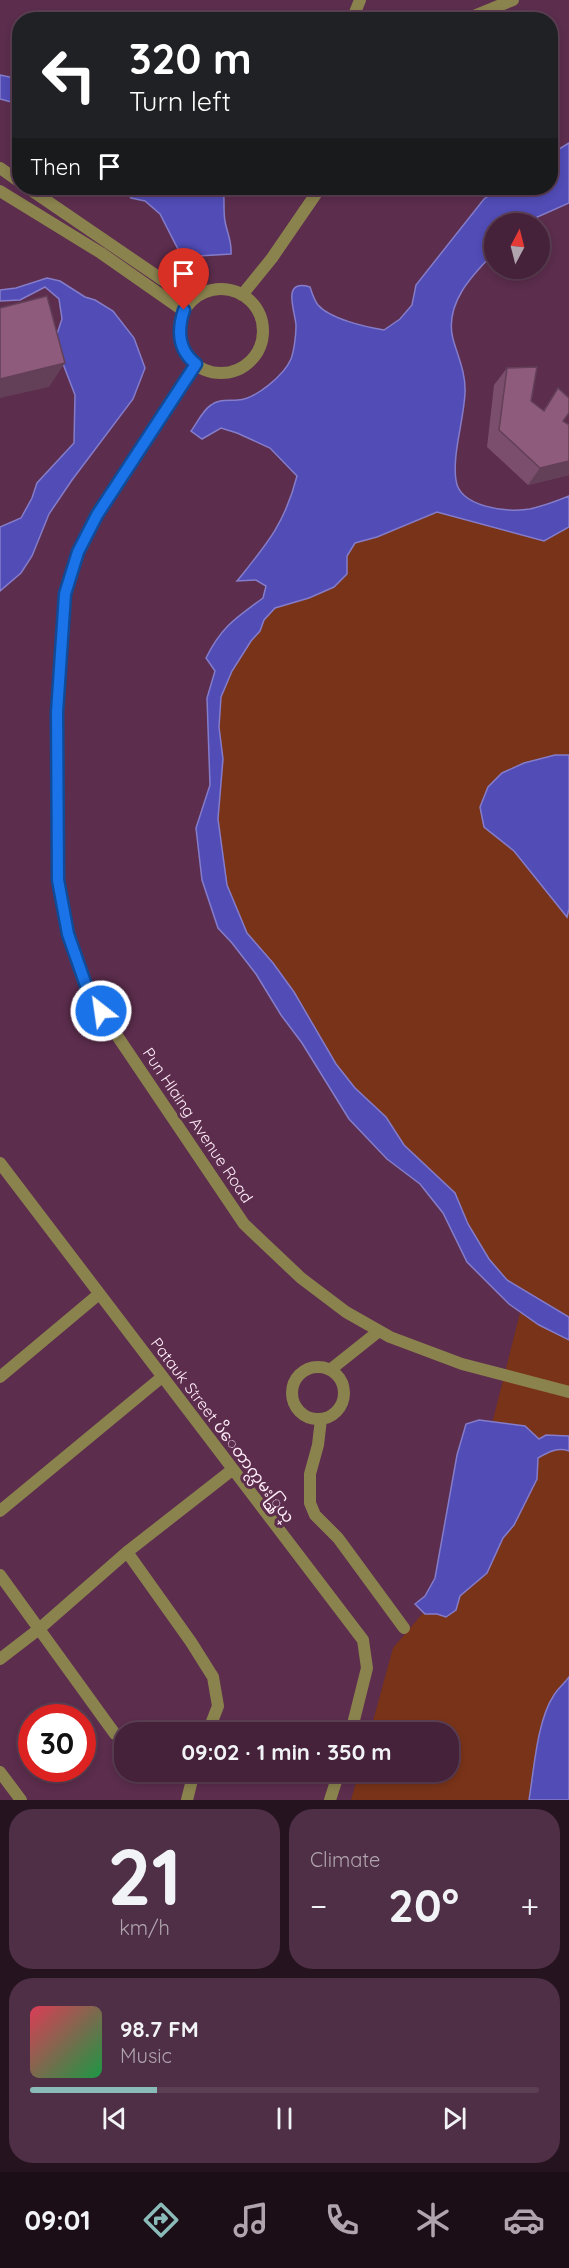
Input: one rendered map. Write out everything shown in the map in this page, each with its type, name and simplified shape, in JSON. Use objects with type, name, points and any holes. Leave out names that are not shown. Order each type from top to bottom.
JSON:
[{"type":"street","points":[[484,12],[513,0]]},
{"type":"street","points":[[0,191],[188,305]]},
{"type":"street","points":[[38,195],[188,305]]},
{"type":"street","points":[[242,295],[272,258],[313,195]]},
{"type":"street","points":[[215,289],[233,290],[242,295],[249,299],[258,310],[264,327],[259,351],[244,367],[230,372],[222,373],[201,368],[185,353],[180,339],[179,324],[188,305],[201,294],[215,289]]},
{"type":"street","name":"Pun Hlaing Avenue Road","points":[[196,364],[97,515],[78,552],[65,594],[57,724],[58,880],[68,934],[89,994],[244,1224],[301,1278],[346,1312],[390,1337],[462,1364],[569,1392]]},
{"type":"street","name":"Patauk Street ပိေတာက္လမး္သြယ္","points":[[0,1163],[363,1640],[367,1668],[354,1722]]},
{"type":"street","points":[[0,1377],[99,1294]]},
{"type":"street","points":[[330,1370],[379,1331]]},
{"type":"street","points":[[323,1367],[330,1370],[341,1380],[345,1394],[340,1408],[334,1414],[321,1419],[306,1417],[295,1406],[291,1392],[296,1378],[308,1369],[323,1367]]},
{"type":"street","points":[[0,1511],[162,1377]]},
{"type":"street","points":[[321,1419],[318,1445],[310,1474],[310,1503],[315,1515],[338,1538],[404,1628]]},
{"type":"street","points":[[0,1659],[39,1629],[127,1552],[232,1470]]},
{"type":"street","points":[[127,1552],[213,1677],[218,1706],[212,1722]]},
{"type":"street","points":[[0,1575],[114,1733]]},
{"type":"street","points":[[0,1772],[21,1800]]},
{"type":"street","points":[[187,1800],[192,1782]]},
{"type":"street","points":[[330,1800],[336,1782]]},
{"type":"shaded area","points":[[0,75],[12,78],[12,102],[0,99]]},
{"type":"shaded area","points":[[569,143],[569,203],[546,213],[484,213],[484,263],[469,280],[456,302],[451,326],[465,386],[455,470],[459,489],[466,496],[475,502],[497,509],[530,509],[569,496],[569,527],[544,541],[437,512],[377,537],[355,543],[347,556],[347,574],[334,587],[309,598],[275,608],[264,620],[260,631],[232,671],[221,697],[219,727],[223,759],[218,819],[227,885],[247,933],[294,992],[336,1064],[355,1088],[386,1117],[404,1145],[455,1193],[468,1224],[489,1259],[507,1280],[569,1317],[569,1340],[539,1325],[509,1304],[467,1262],[443,1213],[420,1184],[387,1159],[349,1119],[256,974],[218,928],[202,880],[196,828],[210,785],[207,698],[215,671],[206,658],[224,630],[237,617],[263,598],[266,586],[256,580],[237,581],[281,520],[297,476],[270,448],[237,433],[221,428],[202,439],[191,431],[203,413],[214,403],[245,399],[261,391],[282,372],[291,359],[295,338],[292,292],[295,287],[310,287],[318,305],[339,318],[384,330],[400,319],[412,305],[416,285],[484,199],[490,195],[558,195],[558,150]]},
{"type":"shaded area","points":[[129,195],[224,195],[224,217],[231,254],[182,257],[160,214],[145,201],[131,198]]},
{"type":"shaded area","points":[[47,278],[60,281],[113,311],[134,338],[145,368],[133,399],[49,514],[32,556],[21,573],[0,591],[0,527],[21,518],[37,483],[74,443],[75,395],[60,356],[56,337],[62,319],[59,299],[45,287],[20,300],[0,301],[0,290],[16,288]]},
{"type":"shaded area","points":[[327,494],[537,523],[569,512],[569,1755],[558,1800],[351,1800],[356,1782],[459,1782],[459,1722],[373,1722],[393,1648],[453,1578],[523,1301],[481,1266],[435,1192],[359,1108],[232,926],[208,840],[213,702]]},
{"type":"shaded area","points":[[555,755],[569,755],[569,909],[567,917],[514,851],[484,827],[480,807],[488,787],[502,773],[524,763]]},
{"type":"shaded area","points":[[479,1420],[525,1426],[539,1439],[546,1435],[569,1436],[569,1451],[557,1450],[538,1458],[537,1479],[514,1525],[503,1538],[487,1573],[460,1596],[456,1610],[446,1617],[425,1614],[415,1604],[425,1596],[435,1578],[457,1455],[466,1424]]},
{"type":"shaded area","points":[[569,1677],[569,1800],[529,1800],[540,1731],[548,1705],[557,1690]]},
{"type":"building","points":[[47,296],[65,363],[0,379],[0,308]]},
{"type":"building","points":[[537,367],[531,401],[544,411],[558,388],[569,398],[569,413],[563,421],[569,425],[569,461],[540,468],[499,430],[507,368]]},
{"type":"route","points":[[101,1011],[89,994],[68,934],[58,880],[57,712],[65,594],[78,552],[97,515],[196,364],[185,353],[180,339],[179,324],[184,310]]}]
